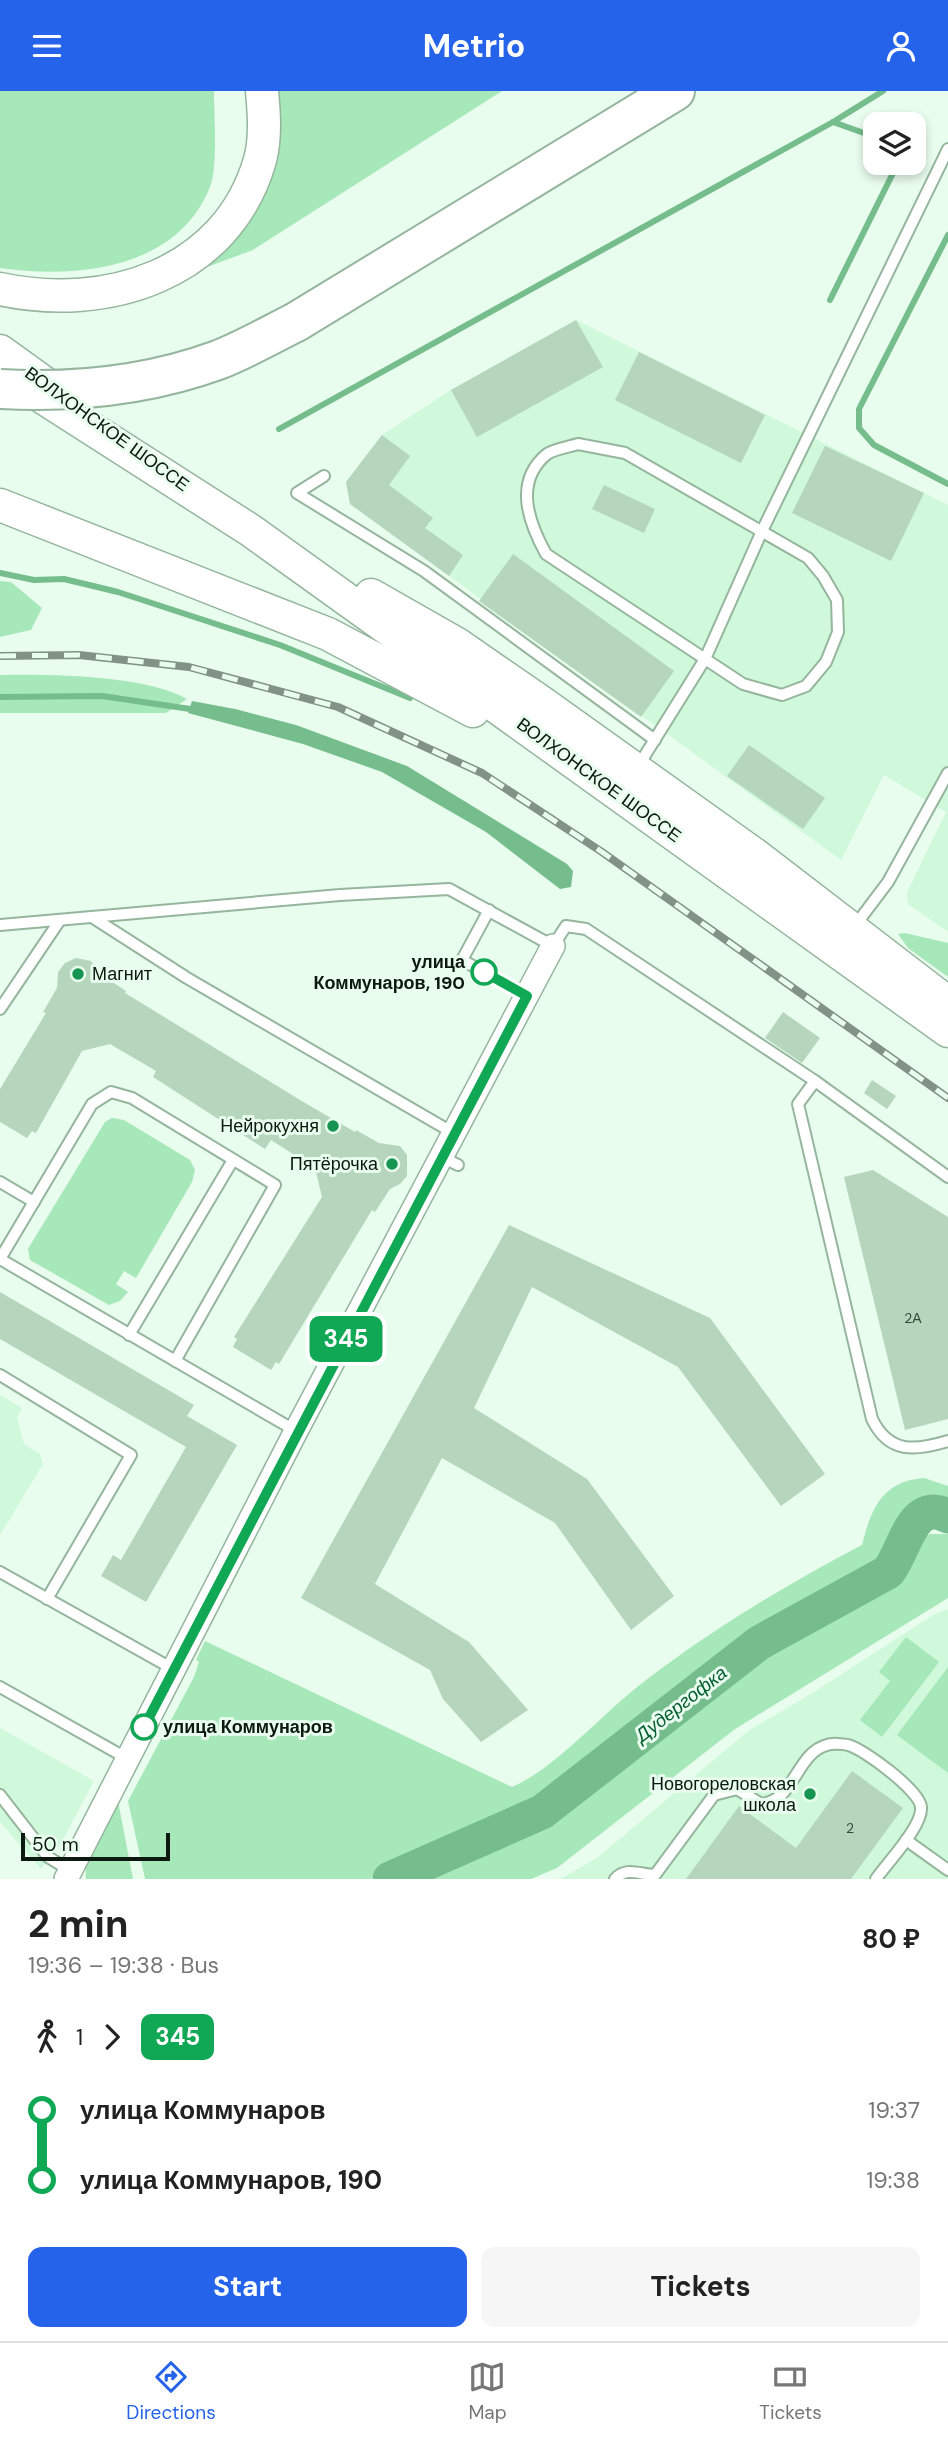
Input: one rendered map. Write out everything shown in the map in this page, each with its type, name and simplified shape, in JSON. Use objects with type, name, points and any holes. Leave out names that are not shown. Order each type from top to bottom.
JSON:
[{"type":"highway","points":[[0,389],[61,392],[142,381],[219,360],[296,322],[675,91]]},
{"type":"main road","points":[[0,289],[27,295],[91,296],[135,287],[201,251],[225,225],[246,194],[260,159],[264,121],[262,91]]},
{"type":"main road","name":"ВОЛХОНСКОЕ ШОССЕ","points":[[0,351],[213,506]]},
{"type":"main road","name":"ВОЛХОНСКОЕ ШОССЕ","points":[[0,370],[250,530],[626,781],[844,940],[948,1003]]},
{"type":"main road","points":[[0,505],[328,634],[626,781]]},
{"type":"main road","name":"ВОЛХОНСКОЕ ШОССЕ","points":[[844,940],[948,1031]]},
{"type":"street","points":[[69,1875],[296,1431],[450,1161],[455,1134],[553,946]]},
{"type":"lane","points":[[626,781],[705,659],[762,531],[948,149]]},
{"type":"lane","points":[[578,444],[625,453],[762,531],[808,558],[824,576],[837,600],[838,632],[826,662],[806,686],[782,695],[743,684],[546,554],[533,529],[526,504],[531,476],[548,453],[578,444]]},
{"type":"lane","points":[[324,476],[297,493],[424,571],[655,740]]},
{"type":"lane","points":[[844,940],[888,882],[948,773]]},
{"type":"lane","points":[[0,925],[340,895],[449,889],[553,946],[566,926],[586,929],[815,1081],[948,1177]]},
{"type":"lane","points":[[489,910],[463,960],[527,996]]},
{"type":"lane","points":[[92,917],[187,978],[455,1134]]},
{"type":"lane","points":[[0,1009],[60,920]]},
{"type":"lane","points":[[815,1081],[798,1104],[872,1419],[879,1434],[900,1447],[924,1448],[948,1441]]},
{"type":"lane","points":[[175,1361],[275,1185],[132,1098],[111,1092],[92,1104],[0,1259],[129,1335],[296,1431]]},
{"type":"lane","points":[[129,1335],[233,1160]]},
{"type":"lane","points":[[0,1182],[34,1202]]},
{"type":"lane","points":[[0,1375],[131,1455],[47,1599]]},
{"type":"lane","points":[[0,1572],[173,1669]]},
{"type":"lane","points":[[0,1687],[128,1759]]},
{"type":"lane","points":[[615,1879],[619,1874],[632,1871],[655,1875],[714,1794],[737,1789],[761,1804],[778,1800],[815,1751],[828,1744],[849,1745],[914,1791],[922,1805],[920,1819],[876,1879]]},
{"type":"lane","points":[[0,1795],[48,1857],[69,1875]]},
{"type":"lane","points":[[905,1840],[948,1870]]},
{"type":"shaded area","points":[[0,91],[214,91],[215,154],[212,178],[195,215],[174,236],[149,252],[121,263],[60,272],[0,268]]},
{"type":"shaded area","points":[[275,91],[502,91],[253,250],[196,271]]},
{"type":"shaded area","points":[[576,320],[948,505],[948,932],[908,904],[907,892],[946,812],[884,775],[841,860],[350,504],[346,482],[382,435],[451,390]]},
{"type":"shaded area","points":[[0,581],[11,582],[42,608],[31,630],[0,637]]},
{"type":"shaded area","points":[[0,675],[70,676],[122,681],[169,691],[187,699],[166,713],[0,713]]},
{"type":"shaded area","points":[[192,701],[296,725],[407,766],[567,864],[573,871],[571,887],[560,889],[486,832],[382,772],[303,744],[188,713]]},
{"type":"shaded area","points":[[905,933],[948,943],[948,977],[908,948],[898,934]]},
{"type":"shaded area","points":[[112,1118],[124,1120],[190,1160],[195,1170],[192,1182],[136,1278],[124,1271],[116,1284],[128,1292],[120,1301],[109,1305],[30,1260],[28,1249],[105,1122]]},
{"type":"shaded area","points":[[0,1395],[22,1408],[17,1418],[24,1444],[40,1454],[43,1464],[0,1535]]},
{"type":"shaded area","points":[[924,1478],[948,1486],[948,1512],[932,1505],[910,1514],[895,1560],[690,1677],[558,1790],[514,1817],[370,1879],[145,1879],[128,1801],[194,1677],[199,1662],[196,1660],[205,1641],[512,1787],[562,1754],[626,1696],[694,1645],[804,1576],[862,1545],[874,1509],[888,1491],[910,1480]]},
{"type":"shaded area","points":[[930,1534],[948,1534],[948,1598],[735,1729],[557,1868],[531,1879],[398,1879],[528,1825],[558,1806],[758,1651],[881,1584],[910,1550]]},
{"type":"shaded area","name":"Новогореловская школа","points":[[948,1609],[948,1879],[560,1879],[597,1858],[748,1731],[933,1615]]},
{"type":"shaded area","points":[[906,1637],[939,1662],[882,1737],[860,1720],[890,1681],[879,1672]]},
{"type":"shaded area","points":[[948,1667],[948,1773],[897,1735]]},
{"type":"shaded area","points":[[0,1728],[94,1781],[60,1845],[41,1869],[0,1822]]},
{"type":"shaded area","points":[[117,1796],[133,1879],[86,1879],[85,1858]]},
{"type":"building","points":[[576,320],[603,367],[477,437],[451,390]]},
{"type":"building","points":[[639,352],[765,415],[741,463],[615,400]]},
{"type":"building","points":[[382,435],[410,456],[389,485],[433,518],[425,528],[463,555],[449,576],[350,504],[346,482]]},
{"type":"building","points":[[825,446],[924,493],[891,561],[792,513]]},
{"type":"building","points":[[604,485],[655,509],[644,533],[592,509]]},
{"type":"building","points":[[513,554],[674,671],[641,717],[479,601]]},
{"type":"building","points":[[749,745],[825,798],[803,829],[727,776]]},
{"type":"building","points":[[76,958],[91,961],[103,976],[126,991],[125,993],[305,1103],[379,1143],[400,1146],[407,1155],[407,1176],[400,1184],[390,1189],[375,1212],[372,1210],[279,1364],[276,1362],[271,1370],[233,1347],[237,1339],[234,1337],[322,1197],[315,1168],[271,1140],[265,1149],[153,1077],[156,1071],[110,1044],[82,1051],[36,1133],[32,1131],[27,1138],[0,1122],[0,1089],[46,1013],[43,1012],[57,988],[58,972],[65,963]]},
{"type":"building","points":[[783,1012],[820,1038],[802,1063],[765,1038]]},
{"type":"building","points":[[872,1080],[896,1096],[887,1109],[864,1093]]},
{"type":"building","points":[[873,1170],[948,1217],[948,1419],[905,1430],[844,1177]]},
{"type":"building","points":[[509,1225],[710,1318],[825,1474],[781,1506],[678,1367],[532,1287],[474,1408],[587,1479],[674,1596],[631,1630],[555,1523],[442,1458],[375,1584],[469,1642],[528,1710],[481,1742],[443,1699],[430,1670],[301,1598]]},
{"type":"building","points":[[0,1292],[194,1405],[187,1416],[237,1445],[146,1602],[101,1576],[113,1555],[121,1560],[186,1447],[0,1339]]},
{"type":"building","points":[[852,1771],[903,1808],[851,1879],[686,1879],[739,1806],[796,1848]]},
{"type":"waterway","points":[[279,429],[833,122],[883,91]]},
{"type":"waterway","points":[[833,122],[863,133]]},
{"type":"waterway","points":[[830,300],[892,175]]},
{"type":"waterway","points":[[948,235],[859,409],[859,428],[874,445],[948,484]]},
{"type":"waterway","points":[[0,573],[34,580],[64,579],[118,592],[280,645],[410,698]]},
{"type":"waterway","points":[[0,697],[102,696],[197,710]]},
{"type":"waterway","name":"Дудергофка","points":[[390,1879],[542,1812],[759,1643],[888,1572],[911,1529],[926,1514],[936,1512],[948,1516]]},
{"type":"railway","points":[[0,656],[79,655],[189,667],[338,707],[482,773],[602,852],[948,1098]]},
{"type":"bus line","name":"345","points":[[144,1727],[296,1431],[527,996],[484,972]]},
{"type":"place","name":"улица Коммунаров, 190","points":[[484,972]]},
{"type":"place","name":"Магнит","points":[[78,974]]},
{"type":"place","name":"Нейрокухня","points":[[333,1126]]},
{"type":"place","name":"Пятёрочка","points":[[392,1164]]},
{"type":"place","name":"улица Коммунаров","points":[[144,1727]]},
{"type":"place","name":"Новогореловская школа","points":[[810,1794]]}]
